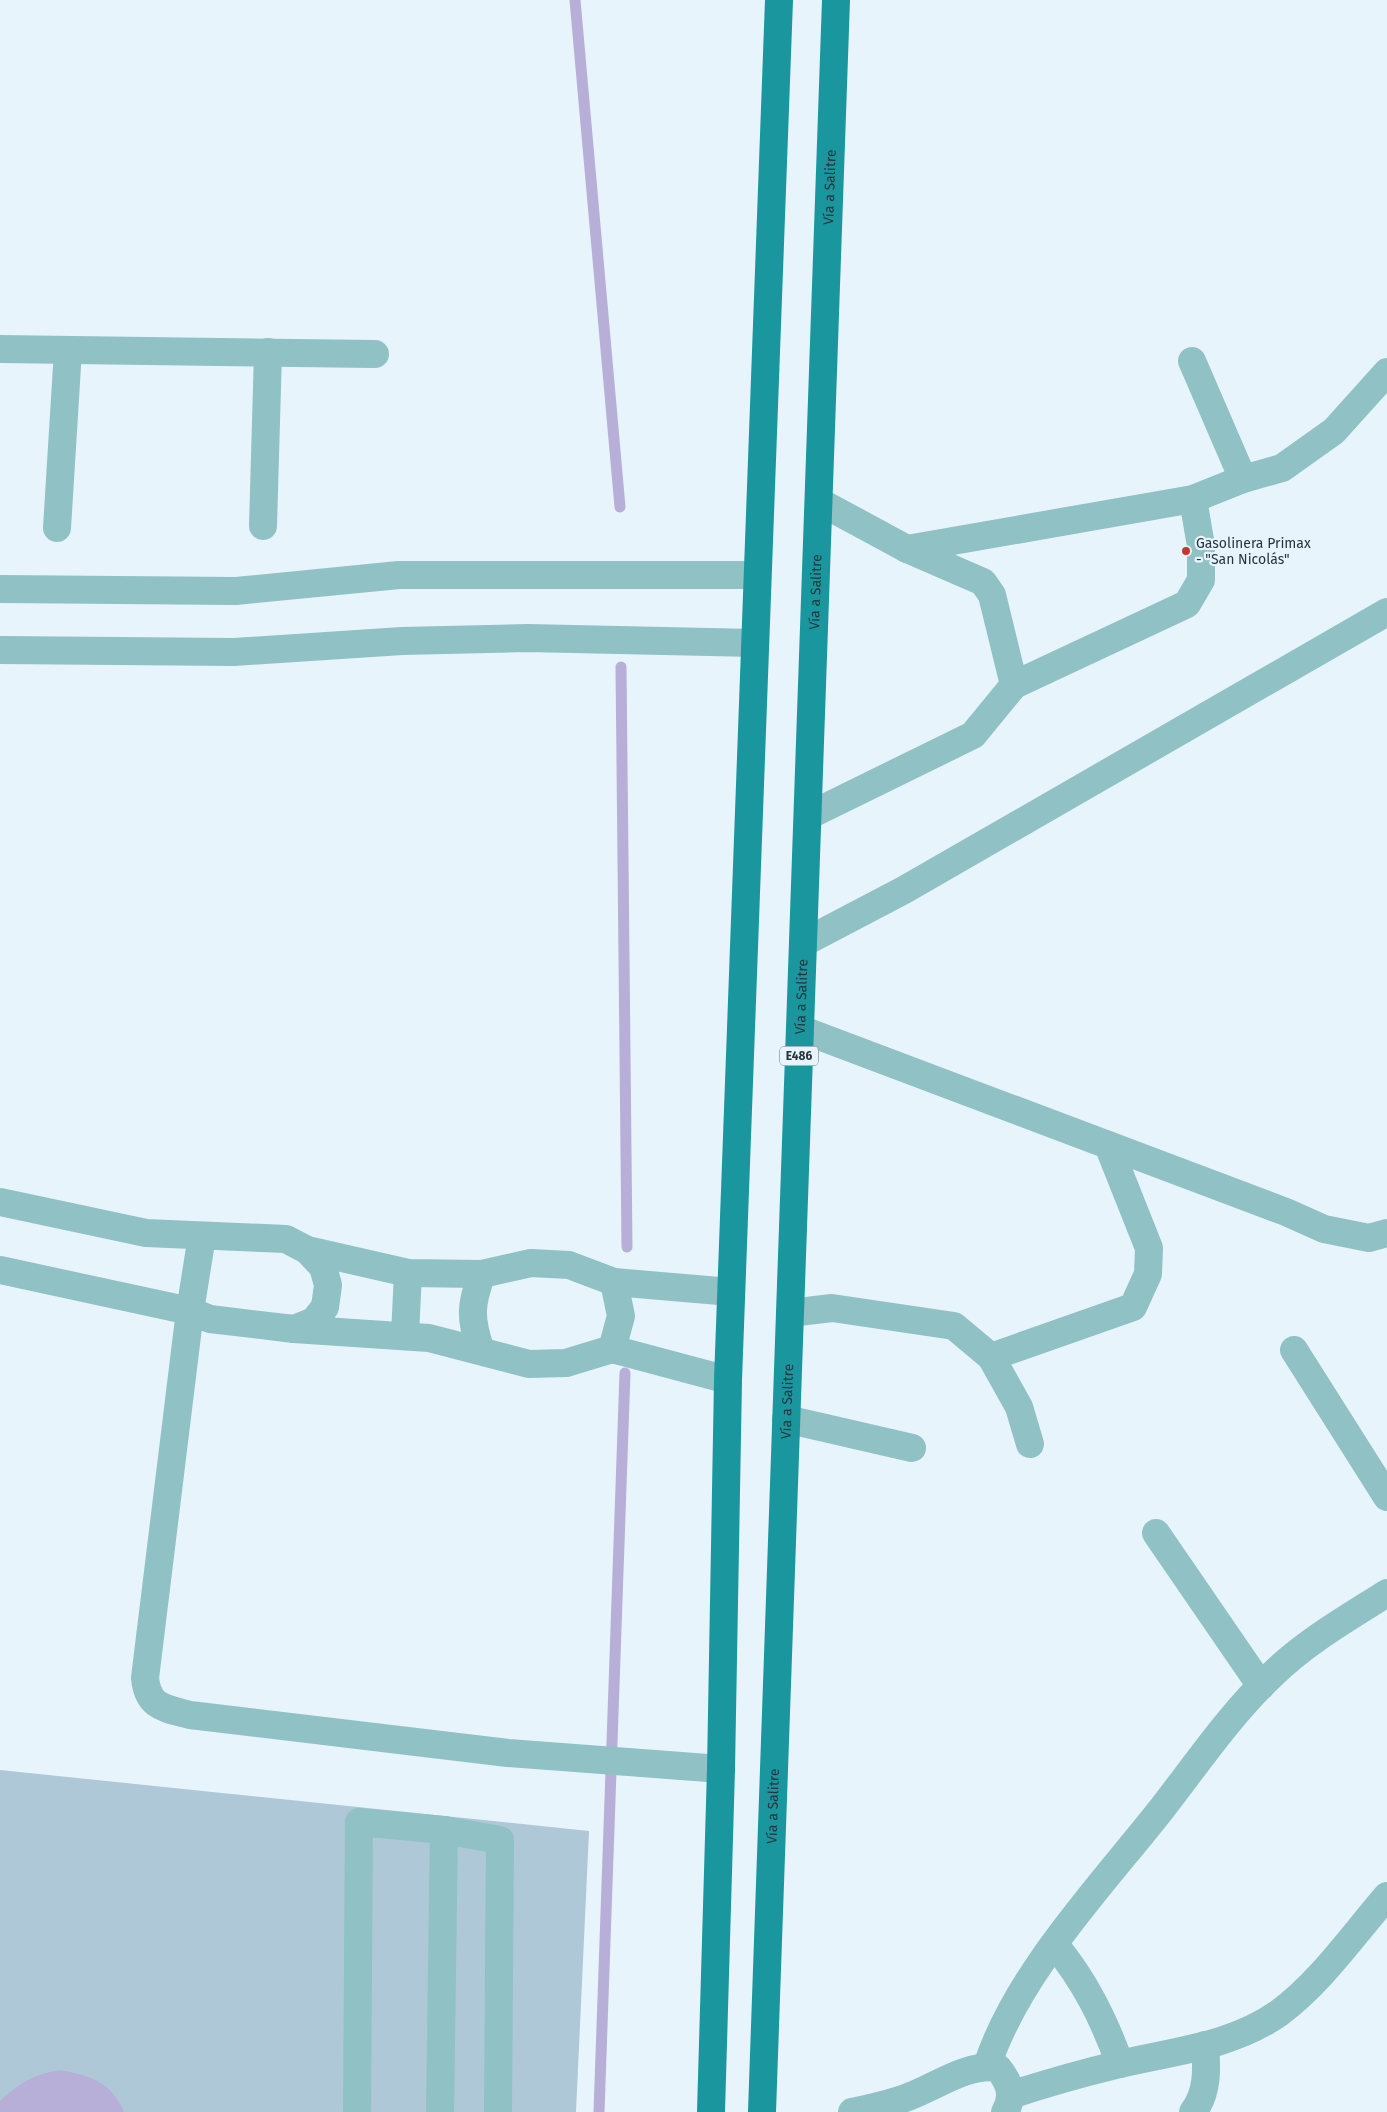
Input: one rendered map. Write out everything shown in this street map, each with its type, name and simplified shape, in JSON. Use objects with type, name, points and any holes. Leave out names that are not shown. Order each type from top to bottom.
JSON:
[{"type":"main road","points":[[711,2112],[721,1769],[728,1380],[779,0]]},
{"type":"main road","name":"Vía a Salitre","points":[[762,2112],[820,502],[836,0]]},
{"type":"street","points":[[0,349],[375,354]]},
{"type":"street","points":[[57,528],[68,350]]},
{"type":"street","points":[[263,526],[268,352]]},
{"type":"street","points":[[1192,361],[1243,479]]},
{"type":"street","points":[[907,549],[1194,499],[1243,479],[1282,468],[1334,432],[1387,372]]},
{"type":"street","points":[[808,816],[973,735],[1014,685],[1187,604],[1201,580],[1201,546],[1194,499]]},
{"type":"street","points":[[820,502],[907,549],[983,582],[992,595],[1014,685]]},
{"type":"street","points":[[0,589],[236,591],[399,575],[757,575]]},
{"type":"street","points":[[804,943],[913,885],[1387,612]]},
{"type":"street","points":[[0,650],[234,652],[402,641],[527,638],[755,643]]},
{"type":"street","points":[[800,1029],[1286,1212],[1324,1229],[1369,1238],[1387,1233]]},
{"type":"street","points":[[991,1357],[1070,1331],[1133,1307],[1148,1274],[1149,1248],[1108,1145]]},
{"type":"street","points":[[1,1205],[146,1233],[286,1239],[308,1250],[408,1273],[482,1274],[531,1263],[559,1264],[569,1265],[614,1282],[731,1292]]},
{"type":"street","points":[[202,1236],[190,1311],[145,1678],[146,1690],[151,1700],[162,1708],[190,1715],[568,1759],[721,1769]]},
{"type":"street","points":[[294,1329],[314,1321],[325,1307],[328,1285],[323,1267],[308,1250]]},
{"type":"street","points":[[0,1270],[190,1311],[210,1319],[294,1329],[429,1338],[529,1364],[566,1363],[612,1349],[728,1380]]},
{"type":"street","points":[[404,1335],[408,1273]]},
{"type":"street","points":[[481,1351],[472,1326],[473,1299],[482,1274]]},
{"type":"street","points":[[612,1349],[621,1316],[614,1282]]},
{"type":"street","points":[[790,1313],[832,1308],[954,1326],[991,1357],[1019,1407],[1030,1444]]},
{"type":"street","points":[[1294,1350],[1387,1497]]},
{"type":"street","points":[[786,1419],[912,1448]]},
{"type":"street","points":[[1156,1533],[1261,1686]]},
{"type":"street","points":[[986,2066],[996,2037],[1010,2010],[1054,1945],[1245,1703],[1296,1653],[1387,1593]]},
{"type":"street","points":[[357,2112],[359,1822],[444,1830],[500,1840],[498,2112]]},
{"type":"street","points":[[440,2112],[444,1830]]},
{"type":"street","points":[[852,2112],[908,2098],[973,2069],[986,2066],[998,2068],[1010,2084],[1008,2103],[1120,2064],[1205,2045],[1252,2028],[1277,2014],[1300,1996],[1387,1896]]},
{"type":"street","points":[[1054,1945],[1081,1978],[1094,2001],[1106,2025],[1120,2064]]},
{"type":"street","points":[[1193,2112],[1202,2095],[1205,2081],[1207,2063],[1205,2045]]},
{"type":"shaded area","points":[[0,1770],[589,1831],[576,2112],[0,2112]]},
{"type":"shaded area","points":[[60,2070],[90,2078],[106,2087],[113,2093],[124,2112],[0,2112],[0,2101],[21,2084],[42,2074]]},
{"type":"waterway","points":[[575,0],[620,507]]},
{"type":"waterway","points":[[621,667],[627,1247]]},
{"type":"waterway","points":[[599,2112],[625,1373]]},
{"type":"place","name":"Gasolinera Primax - \"San Nicolás\"","points":[[1186,551]]}]
